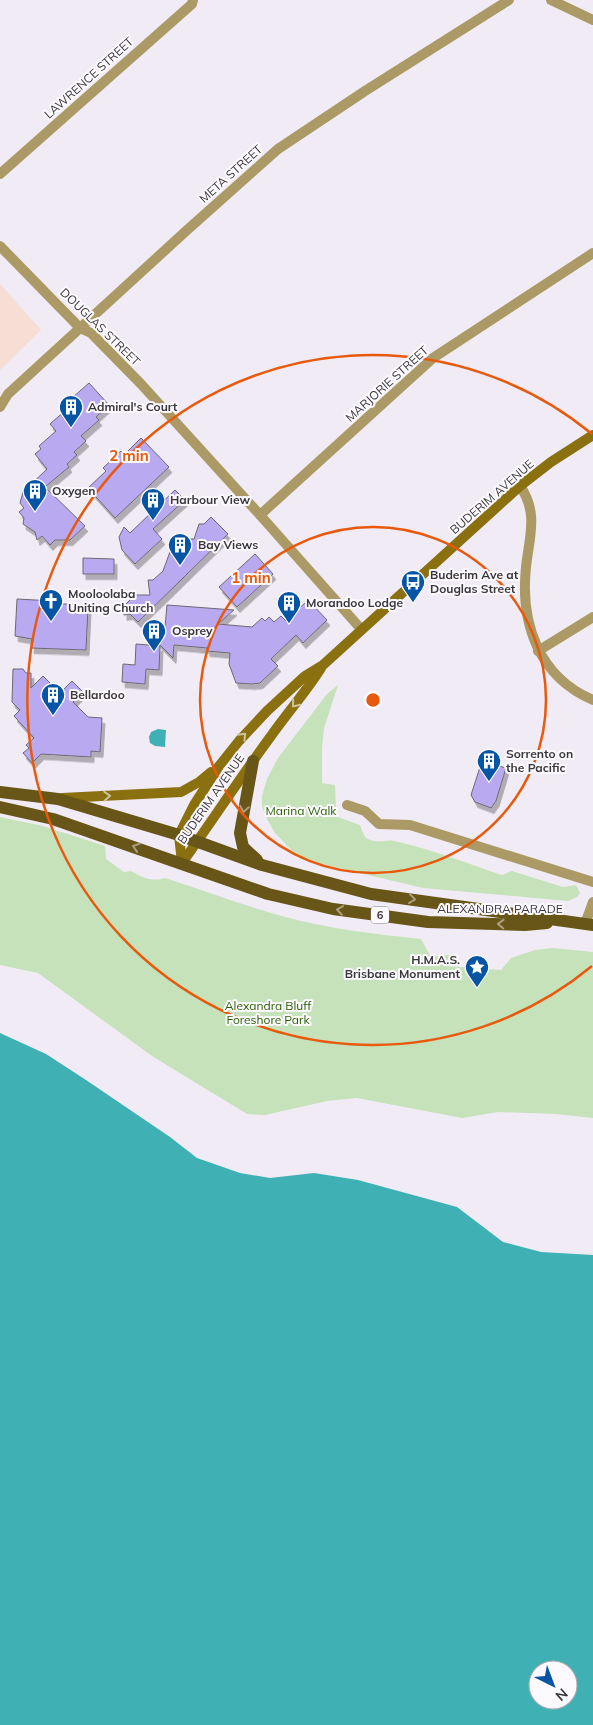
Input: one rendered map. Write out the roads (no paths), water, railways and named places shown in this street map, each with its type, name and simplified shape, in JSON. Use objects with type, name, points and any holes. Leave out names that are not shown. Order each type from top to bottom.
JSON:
[{"type":"main road","name":"BUDERIM AVENUE","points":[[182,863],[179,835],[194,805],[219,766],[239,741],[306,676],[323,665],[520,486],[551,462],[593,435]]},
{"type":"main road","name":"BUDERIM AVENUE","points":[[182,863],[286,714],[311,684],[323,665]]},
{"type":"main road","points":[[253,761],[240,840],[243,847],[262,865]]},
{"type":"main road","points":[[58,799],[181,792],[199,782],[219,766]]},
{"type":"main road","name":"6","points":[[0,792],[58,799],[197,842]]},
{"type":"main road","name":"6","points":[[1,806],[53,819],[182,863]]},
{"type":"main road","name":"ALEXANDRA PARADE","points":[[197,842],[262,865],[372,894],[589,924]]},
{"type":"main road","name":"ALEXANDRA PARADE","points":[[182,863],[268,894],[332,909],[428,922],[525,925],[556,923],[589,924]]},
{"type":"street","name":"LAWRENCE STREET","points":[[0,174],[192,4],[193,0]]},
{"type":"street","name":"META STREET","points":[[0,407],[8,394],[278,149],[382,80],[509,0]]},
{"type":"street","points":[[551,0],[593,20]]},
{"type":"street","name":"DOUGLAS STREET","points":[[0,246],[80,328],[91,332],[362,629]]},
{"type":"street","name":"MARJORIE STREET","points":[[260,515],[433,358],[593,253]]},
{"type":"street","points":[[520,486],[527,496],[532,522],[524,589],[531,631],[538,651],[546,664],[562,681],[582,696],[593,700]]},
{"type":"street","points":[[538,651],[593,617]]},
{"type":"street","points":[[347,805],[365,811],[379,824],[410,825],[593,882]]},
{"type":"street","points":[[589,924],[593,902]]},
{"type":"water","points":[[158,729],[166,730],[165,747],[155,746],[150,743],[149,737],[151,732]]},
{"type":"water","points":[[0,1033],[46,1054],[170,1137],[197,1158],[240,1173],[270,1178],[314,1173],[358,1180],[457,1207],[503,1242],[541,1252],[593,1255],[593,1725],[0,1725]]},
{"type":"place","name":"Admiral's Court","points":[[71,428]]},
{"type":"place","name":"Oxygen","points":[[35,512]]},
{"type":"place","name":"Harbour View","points":[[153,521]]},
{"type":"place","name":"Bay Views","points":[[180,566]]},
{"type":"place","name":"Buderim Ave at Douglas Street","points":[[413,603]]},
{"type":"place","name":"Mooloolaba Uniting Church","points":[[51,622]]},
{"type":"place","name":"Morandoo Lodge","points":[[289,624]]},
{"type":"place","name":"Osprey","points":[[154,652]]},
{"type":"place","name":"Bellardoo","points":[[53,716]]},
{"type":"place","name":"Sorrento on the Pacific","points":[[489,782]]},
{"type":"place","name":"H.M.A.S. Brisbane Monument","points":[[477,988]]},
{"type":"park label","name":"Marina Walk","points":[[301,811]]},
{"type":"park label","name":"Alexandra Bluff Foreshore Park","points":[[268,1013]]}]
